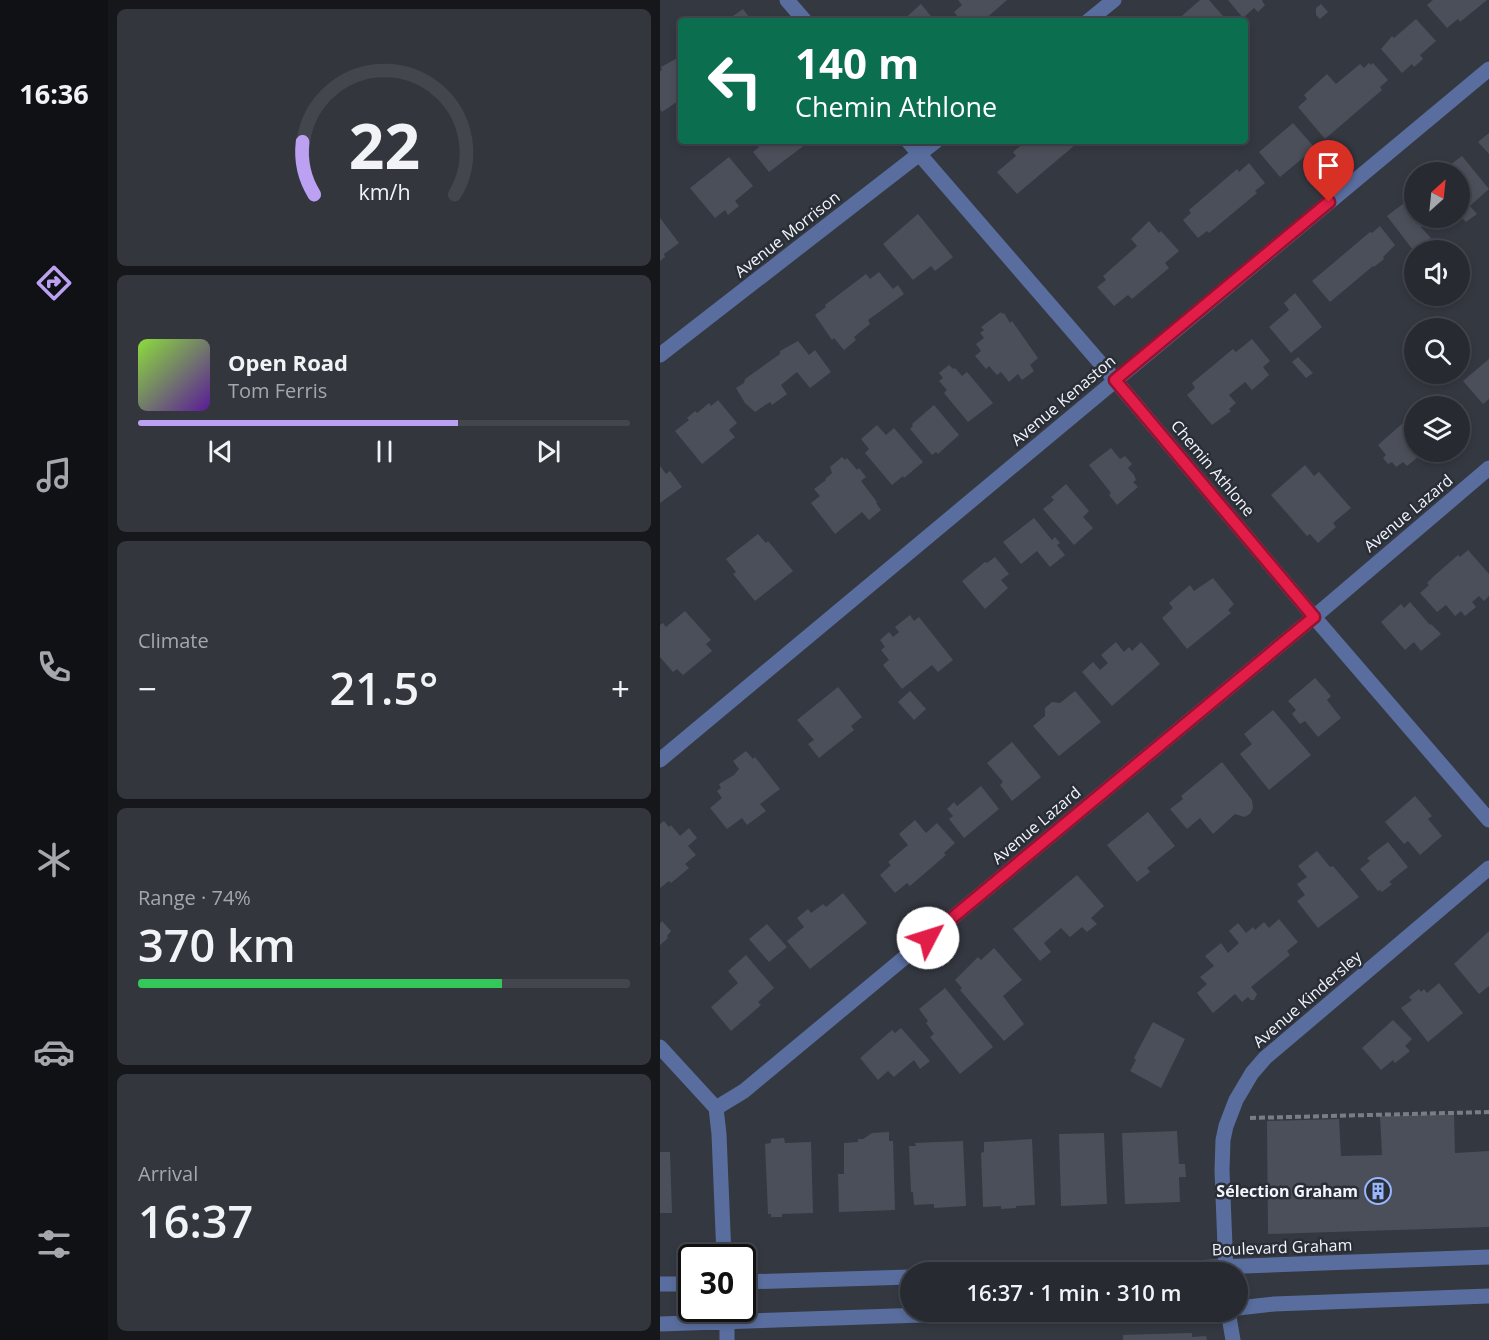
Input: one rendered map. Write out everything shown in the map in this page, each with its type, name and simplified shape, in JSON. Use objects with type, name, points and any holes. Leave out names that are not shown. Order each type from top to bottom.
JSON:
[{"type":"street","points":[[787,0],[802,18]]},
{"type":"street","points":[[1092,18],[1114,0]]},
{"type":"street","name":"Avenue Kenaston","points":[[660,760],[1489,69]]},
{"type":"street","name":"Chemin Athlone","points":[[911,144],[1115,380],[1314,617],[1489,820]]},
{"type":"street","name":"Avenue Morrison","points":[[660,355],[932,144]]},
{"type":"street","name":"Avenue Lazard","points":[[716,1108],[744,1091],[1314,617],[1489,468]]},
{"type":"street","name":"Avenue Kindersley","points":[[1226,1262],[1223,1140],[1230,1113],[1243,1087],[1265,1058],[1489,868]]},
{"type":"street","points":[[660,1047],[716,1108],[723,1244]]},
{"type":"street","name":"Boulevard Graham","points":[[1248,1269],[1489,1257]]},
{"type":"street","points":[[756,1282],[900,1277]]},
{"type":"street","points":[[660,1284],[678,1284]]},
{"type":"street","points":[[1248,1307],[1489,1296]]},
{"type":"street","points":[[756,1315],[900,1313]]},
{"type":"street","points":[[660,1324],[678,1322]]},
{"type":"street","points":[[727,1322],[727,1340]]},
{"type":"street","points":[[1230,1322],[1233,1340]]},
{"type":"path","points":[[1242,1119],[1489,1112]]},
{"type":"building","points":[[958,0],[1007,0],[986,18],[959,18],[954,12],[962,5]]},
{"type":"building","points":[[1200,0],[1209,0],[1223,16],[1221,18],[1179,18]]},
{"type":"building","points":[[1228,0],[1263,0],[1265,5],[1258,12],[1254,8],[1243,18]]},
{"type":"building","points":[[1433,0],[1487,0],[1460,22],[1458,19],[1447,28],[1427,5]]},
{"type":"building","points":[[921,4],[932,18],[905,18]]},
{"type":"building","points":[[1321,4],[1328,12],[1320,19],[1316,15],[1316,8]]},
{"type":"building","points":[[743,9],[750,18],[729,18]]},
{"type":"building","points":[[1416,19],[1436,41],[1420,55],[1423,59],[1414,67],[1412,64],[1402,73],[1381,49],[1392,36],[1394,38]]},
{"type":"building","points":[[678,58],[678,101],[662,112],[660,109],[661,67]]},
{"type":"building","points":[[1369,63],[1371,65],[1373,63],[1388,80],[1380,87],[1382,90],[1325,139],[1298,107],[1307,99],[1304,95],[1327,74],[1336,84],[1360,64],[1364,68]]},
{"type":"building","points":[[1293,123],[1315,148],[1280,177],[1259,152]]},
{"type":"building","points":[[1489,133],[1489,154],[1478,142]]},
{"type":"building","points":[[757,144],[806,144],[769,172],[753,152],[759,147]]},
{"type":"building","points":[[1022,144],[1075,145],[1017,194],[997,172],[1016,156],[1013,152]]},
{"type":"building","points":[[1462,156],[1467,162],[1454,162]]},
{"type":"building","points":[[729,157],[753,186],[735,201],[739,206],[728,215],[725,210],[715,218],[690,188]]},
{"type":"building","points":[[1249,163],[1265,183],[1255,191],[1257,193],[1209,233],[1207,231],[1198,238],[1183,220],[1191,213],[1189,210],[1237,169],[1239,172]]},
{"type":"building","points":[[1470,166],[1489,189],[1470,206]]},
{"type":"building","points":[[1404,203],[1404,228],[1422,228],[1433,240],[1405,240],[1387,216]]},
{"type":"building","points":[[1470,206],[1477,214],[1470,219]]},
{"type":"building","points":[[918,214],[953,257],[935,271],[931,266],[913,280],[883,244]]},
{"type":"building","points":[[660,218],[679,243],[664,254],[665,257],[660,261]]},
{"type":"building","points":[[1149,221],[1179,251],[1165,263],[1169,268],[1132,299],[1128,295],[1114,306],[1097,287],[1106,280],[1103,276],[1137,246],[1131,239]]},
{"type":"building","points":[[1380,226],[1395,245],[1383,257],[1384,259],[1330,302],[1312,281]]},
{"type":"building","points":[[879,272],[893,289],[898,285],[904,294],[868,320],[870,324],[854,337],[856,340],[844,350],[834,338],[832,340],[815,315],[866,274],[870,279]]},
{"type":"building","points":[[1295,293],[1322,327],[1291,353],[1269,327],[1289,310],[1284,303]]},
{"type":"building","points":[[1001,312],[1010,323],[1012,321],[1038,358],[1030,365],[1034,371],[1022,380],[1018,374],[1009,382],[1001,372],[997,375],[989,366],[986,369],[975,356],[981,351],[976,344],[984,338],[980,333],[984,330],[981,327]]},
{"type":"building","points":[[1252,339],[1270,361],[1263,367],[1269,375],[1252,390],[1245,382],[1229,395],[1236,403],[1229,409],[1231,411],[1212,425],[1187,395],[1195,388],[1192,383],[1233,349],[1236,352]]},
{"type":"building","points":[[798,341],[809,355],[815,350],[831,372],[810,388],[797,372],[781,385],[787,394],[772,405],[770,402],[755,412],[745,403],[736,388],[780,354],[780,351]]},
{"type":"building","points":[[1298,357],[1313,373],[1306,378],[1292,362]]},
{"type":"building","points":[[1489,359],[1489,399],[1483,404],[1466,384],[1470,384],[1470,375]]},
{"type":"building","points":[[949,365],[962,376],[967,372],[993,403],[968,422],[944,393],[947,390],[939,381],[943,378],[939,373]]},
{"type":"building","points":[[718,400],[737,423],[729,430],[735,437],[702,464],[675,431],[689,420],[687,418],[695,411],[697,413],[709,403],[711,406]]},
{"type":"building","points":[[934,405],[959,435],[938,454],[936,452],[932,455],[910,429],[912,424]]},
{"type":"building","points":[[1403,423],[1404,462],[1412,462],[1407,466],[1403,462],[1396,467],[1392,462],[1388,464],[1383,458],[1386,455],[1378,445]]},
{"type":"building","points":[[877,425],[886,435],[894,428],[923,462],[892,485],[865,453],[869,449],[861,439]]},
{"type":"building","points":[[1111,448],[1120,459],[1125,456],[1132,464],[1128,468],[1136,480],[1133,482],[1138,487],[1117,505],[1109,495],[1111,493],[1089,465]]},
{"type":"building","points":[[842,457],[845,460],[847,458],[857,470],[859,468],[866,477],[861,481],[881,510],[869,520],[862,512],[835,534],[811,503],[820,496],[814,489],[826,480],[832,473],[830,467]]},
{"type":"building","points":[[1305,465],[1314,476],[1319,472],[1351,508],[1333,523],[1336,527],[1318,543],[1310,534],[1307,536],[1271,495]]},
{"type":"building","points":[[660,466],[666,474],[670,471],[682,487],[660,503]]},
{"type":"building","points":[[1066,484],[1089,511],[1083,517],[1093,528],[1074,545],[1043,509],[1054,500],[1051,497]]},
{"type":"building","points":[[1034,518],[1052,540],[1055,537],[1060,543],[1057,545],[1065,555],[1050,567],[1037,551],[1021,564],[1003,542]]},
{"type":"building","points":[[758,534],[766,543],[768,541],[793,571],[755,601],[733,574],[736,572],[726,559]]},
{"type":"building","points":[[1468,550],[1489,574],[1489,596],[1484,601],[1479,596],[1472,602],[1476,607],[1465,616],[1461,611],[1455,616],[1446,605],[1437,612],[1420,593],[1429,585],[1427,583],[1434,576],[1458,555],[1460,557]]},
{"type":"building","points":[[995,557],[1009,574],[1001,580],[1008,588],[985,609],[962,581],[985,562]]},
{"type":"building","points":[[1213,578],[1234,604],[1228,610],[1231,613],[1187,649],[1162,618],[1173,608],[1169,603],[1190,585],[1194,591]]},
{"type":"building","points":[[1410,602],[1441,634],[1421,651],[1414,642],[1405,650],[1381,622],[1401,604],[1404,608]]},
{"type":"building","points":[[685,611],[711,640],[706,644],[712,651],[683,675],[677,669],[673,672],[660,657],[660,625],[663,623],[666,627]]},
{"type":"building","points":[[910,615],[914,621],[919,617],[953,660],[938,672],[932,665],[902,689],[883,665],[889,660],[881,650],[885,647],[880,640],[889,632],[893,637],[899,632],[895,627]]},
{"type":"building","points":[[1116,642],[1124,652],[1129,647],[1132,651],[1141,642],[1160,664],[1112,706],[1082,672],[1093,662],[1100,670],[1108,663],[1101,655]]},
{"type":"building","points":[[1315,678],[1331,696],[1327,700],[1341,718],[1318,737],[1305,721],[1300,724],[1292,714],[1296,710],[1288,701]]},
{"type":"building","points":[[838,687],[862,717],[851,726],[854,730],[819,758],[808,744],[814,740],[797,720]]},
{"type":"building","points":[[910,691],[926,709],[914,720],[898,702]]},
{"type":"building","points":[[1075,691],[1101,722],[1059,756],[1033,726],[1045,716],[1045,708],[1052,702],[1060,703]]},
{"type":"building","points":[[1273,710],[1311,755],[1269,790],[1240,754],[1252,744],[1244,734]]},
{"type":"building","points":[[1012,742],[1041,777],[1012,801],[1000,785],[1003,782],[987,763]]},
{"type":"building","points":[[746,751],[753,759],[755,757],[780,789],[760,804],[766,811],[747,825],[742,818],[727,829],[710,808],[722,798],[717,791],[721,788],[719,784],[739,769],[733,761]]},
{"type":"building","points":[[1222,762],[1252,800],[1253,808],[1250,814],[1244,817],[1235,814],[1213,834],[1200,818],[1187,829],[1170,809],[1183,799],[1181,796]]},
{"type":"building","points":[[981,786],[999,809],[964,838],[949,819],[953,816],[947,809],[954,802],[957,806]]},
{"type":"building","points":[[1415,796],[1432,816],[1428,819],[1442,836],[1420,855],[1408,841],[1404,844],[1385,822]]},
{"type":"building","points":[[1148,812],[1175,846],[1147,868],[1150,872],[1137,882],[1107,845]]},
{"type":"building","points":[[915,820],[926,833],[937,823],[955,843],[944,853],[946,855],[910,886],[907,883],[895,893],[880,875],[891,865],[888,862],[908,845],[899,834]]},
{"type":"building","points":[[664,821],[669,827],[671,825],[680,836],[689,828],[697,838],[688,846],[696,855],[685,864],[689,868],[671,883],[669,881],[660,888],[660,824]]},
{"type":"building","points":[[1388,842],[1408,867],[1389,882],[1392,884],[1382,892],[1378,891],[1360,869],[1370,861],[1367,858]]},
{"type":"building","points":[[1317,851],[1359,897],[1318,928],[1297,901],[1305,895],[1297,884],[1307,877],[1298,866]]},
{"type":"building","points":[[1077,875],[1104,906],[1091,918],[1097,924],[1087,932],[1082,927],[1070,937],[1061,928],[1044,943],[1051,952],[1040,961],[1013,929]]},
{"type":"building","points":[[843,893],[867,923],[810,969],[787,941],[804,927],[797,918],[808,909],[811,913],[823,904],[826,907]]},
{"type":"building","points":[[1279,919],[1298,942],[1287,951],[1290,955],[1251,987],[1257,994],[1254,1000],[1248,997],[1242,1002],[1235,994],[1213,1013],[1197,993],[1207,984],[1200,977],[1214,966],[1205,956],[1221,943],[1228,953],[1239,943],[1229,931],[1238,923],[1246,933],[1253,927],[1255,930],[1264,922],[1269,928]]},
{"type":"building","points":[[662,921],[671,931],[668,938],[660,945],[660,924]]},
{"type":"building","points":[[767,924],[787,947],[769,962],[749,939]]},
{"type":"building","points":[[1489,931],[1489,986],[1479,994],[1454,964]]},
{"type":"building","points":[[994,948],[1022,980],[1003,996],[1024,1024],[1004,1041],[960,990],[962,988],[955,980],[978,957],[981,960]]},
{"type":"building","points":[[746,955],[774,988],[758,1002],[761,1005],[731,1031],[711,1007],[738,983],[728,971]]},
{"type":"building","points":[[1439,983],[1463,1013],[1428,1042],[1401,1008],[1412,1000],[1409,997],[1419,989],[1421,992],[1424,989],[1427,993]]},
{"type":"building","points":[[945,988],[993,1047],[960,1074],[930,1037],[934,1034],[919,1009]]},
{"type":"building","points":[[1393,1020],[1412,1039],[1405,1046],[1410,1051],[1395,1063],[1393,1060],[1381,1070],[1362,1048]]},
{"type":"building","points":[[1153,1022],[1185,1039],[1161,1088],[1130,1071],[1136,1060],[1134,1058]]},
{"type":"building","points":[[901,1028],[930,1061],[920,1069],[914,1060],[894,1077],[888,1071],[878,1080],[860,1058],[892,1030],[895,1033]]},
{"type":"building","name":"Sélection Graham","points":[[1454,1114],[1455,1153],[1489,1151],[1489,1227],[1268,1234],[1267,1121],[1339,1119],[1341,1156],[1382,1155],[1380,1116]]},
{"type":"building","points":[[1177,1131],[1179,1164],[1185,1164],[1186,1177],[1179,1177],[1180,1202],[1125,1204],[1122,1133]]},
{"type":"building","points":[[889,1132],[889,1141],[893,1141],[895,1210],[839,1212],[838,1174],[844,1174],[844,1143],[858,1142],[858,1139],[863,1139],[872,1133]]},
{"type":"building","points":[[1104,1133],[1107,1204],[1061,1206],[1059,1134]]},
{"type":"building","points":[[784,1138],[785,1143],[811,1142],[813,1213],[782,1214],[782,1217],[771,1217],[771,1214],[768,1214],[765,1144],[771,1143],[771,1139]]},
{"type":"building","points":[[1032,1139],[1035,1205],[1001,1209],[1001,1206],[983,1207],[981,1153],[984,1152],[984,1142]]},
{"type":"building","points":[[963,1141],[966,1206],[934,1208],[934,1204],[914,1205],[913,1192],[911,1192],[909,1146],[916,1146],[915,1143]]},
{"type":"building","points":[[660,1152],[670,1152],[672,1213],[660,1213]]},
{"type":"building","points":[[1192,1333],[1192,1337],[1206,1336],[1207,1340],[1123,1340],[1123,1335]]},
{"type":"place","name":"Sélection Graham","points":[[1378,1191]]},
{"type":"route","points":[[928,938],[1314,617],[1115,380],[1329,202]]}]
